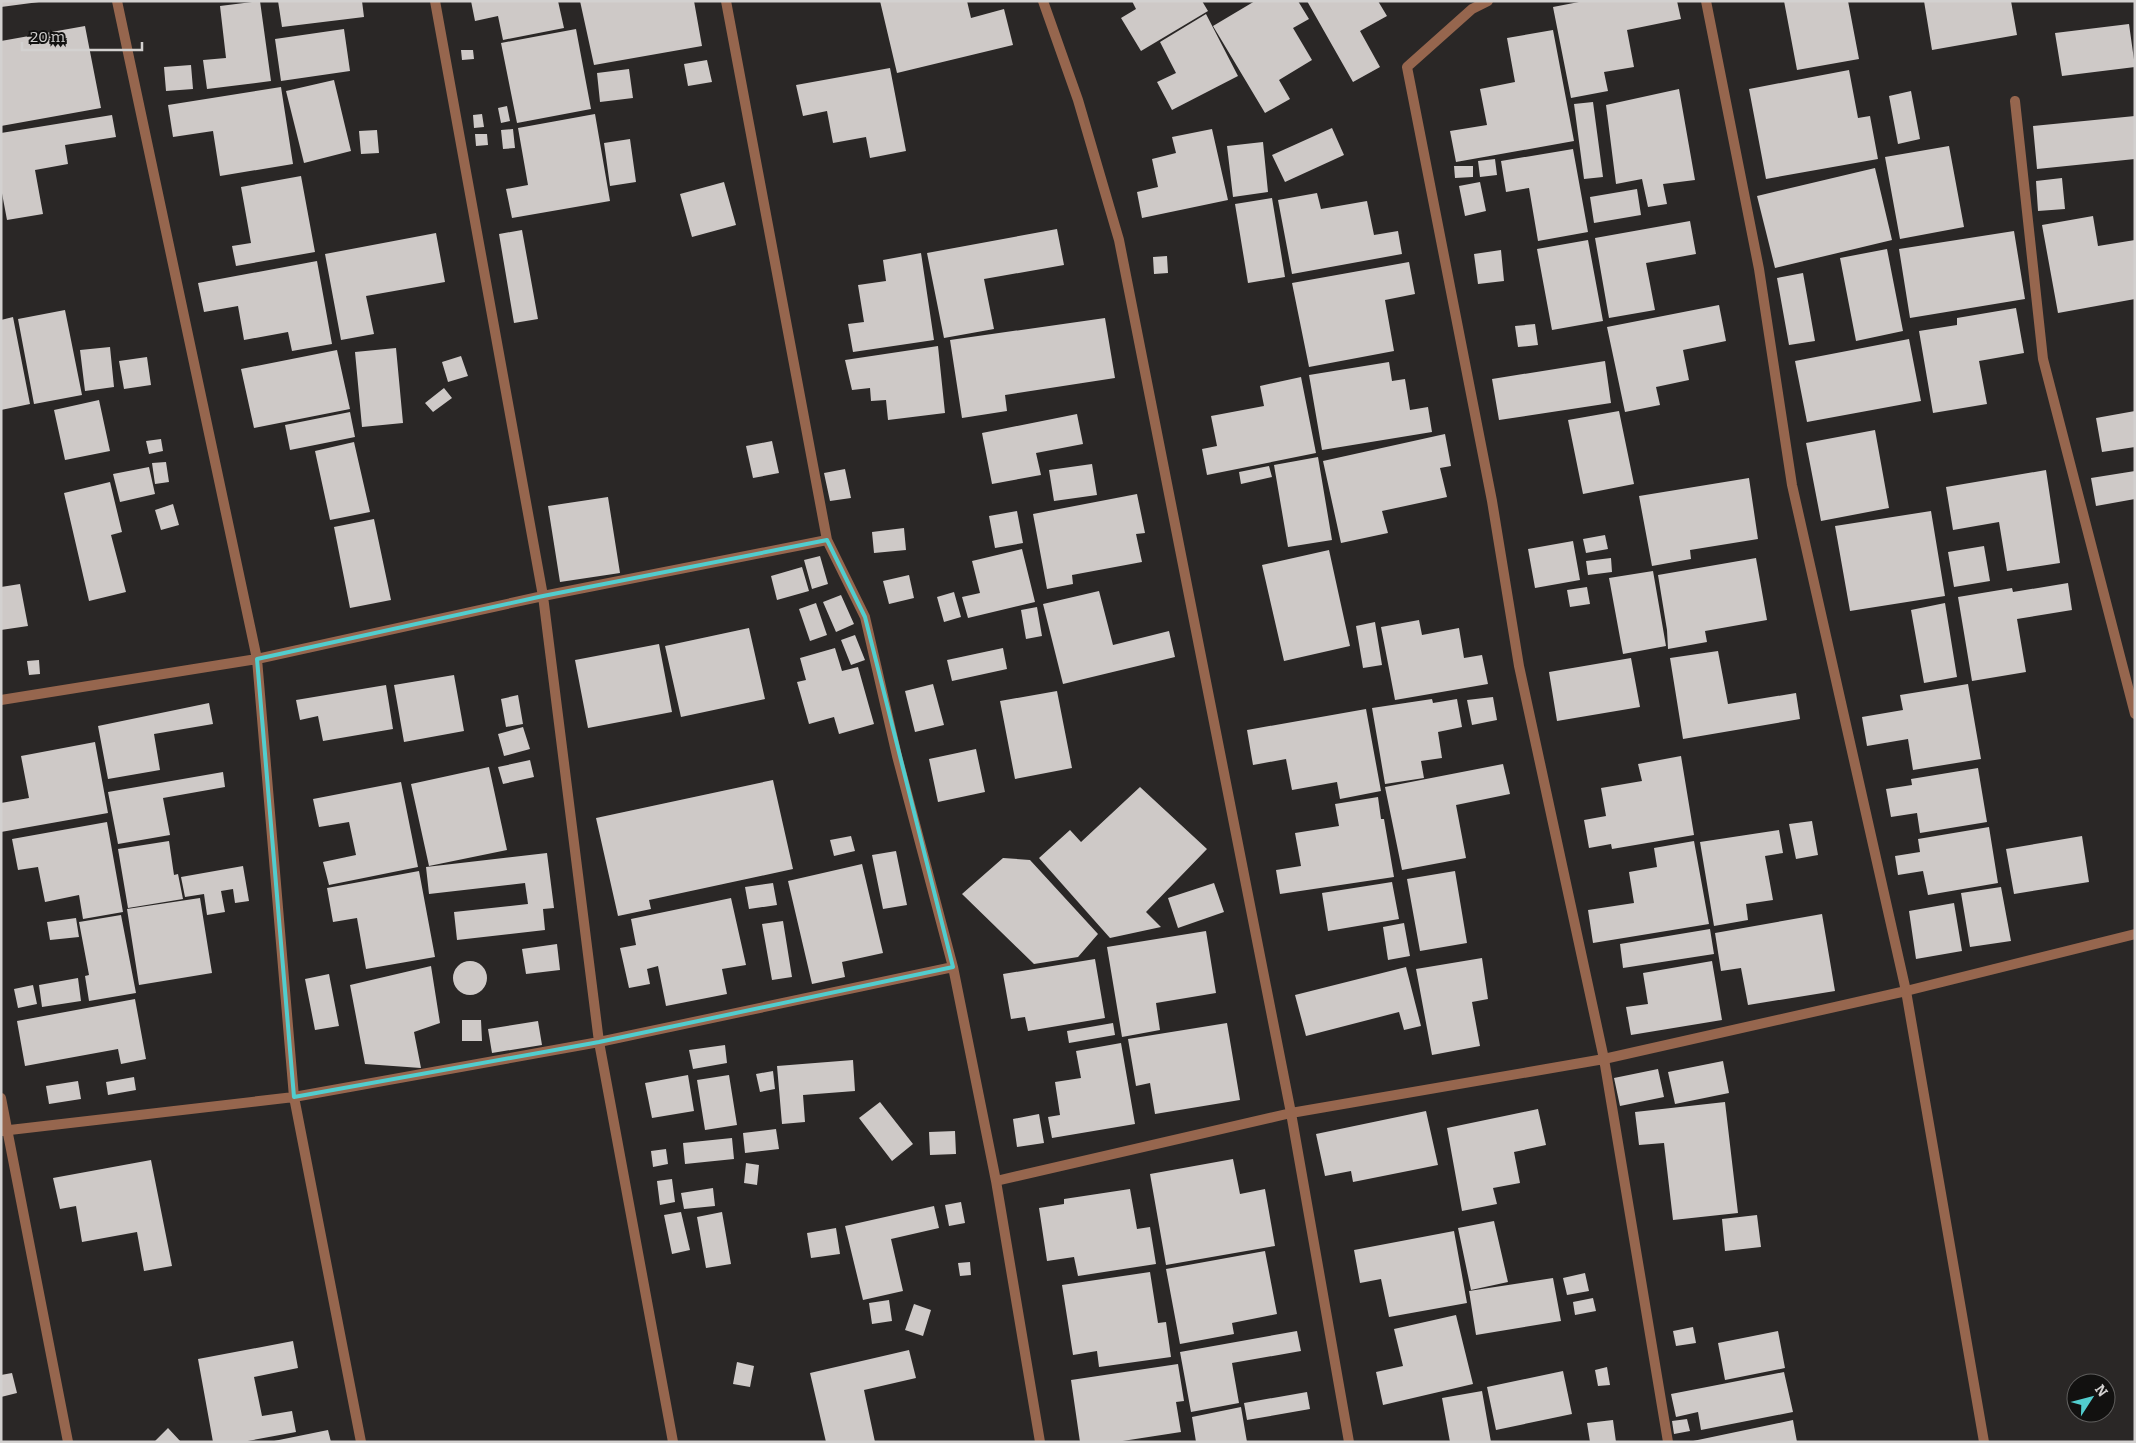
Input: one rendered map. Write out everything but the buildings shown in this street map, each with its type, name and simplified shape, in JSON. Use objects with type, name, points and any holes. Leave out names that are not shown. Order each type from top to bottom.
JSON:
[{"type":"street","points":[[117,1],[257,659],[294,1097],[361,1442]]},
{"type":"street","points":[[435,1],[543,596],[599,1042],[674,1442]]},
{"type":"street","points":[[726,1],[827,540],[865,617],[898,756],[953,967],[996,1181],[1040,1442]]},
{"type":"street","points":[[1043,1],[1078,100],[1119,240],[1291,1112],[1349,1442]]},
{"type":"street","points":[[1488,1],[1469,5],[1407,67],[1492,501],[1519,666],[1604,1059],[1668,1442]]},
{"type":"street","points":[[1706,1],[1759,269],[1792,485],[1906,991],[1984,1442]]},
{"type":"street","points":[[2015,101],[2043,359],[2135,714]]},
{"type":"street","points":[[1,700],[257,659],[543,596],[827,540]]},
{"type":"street","points":[[996,1181],[1291,1112],[1604,1059],[1906,991],[2135,934]]},
{"type":"street","points":[[4,1131],[294,1097],[599,1042],[953,967]]},
{"type":"street","points":[[1,1098],[4,1131],[68,1442]]},
{"type":"highlighted area","points":[[827,540],[865,617],[953,967],[599,1042],[294,1097],[257,659],[543,596]]}]
